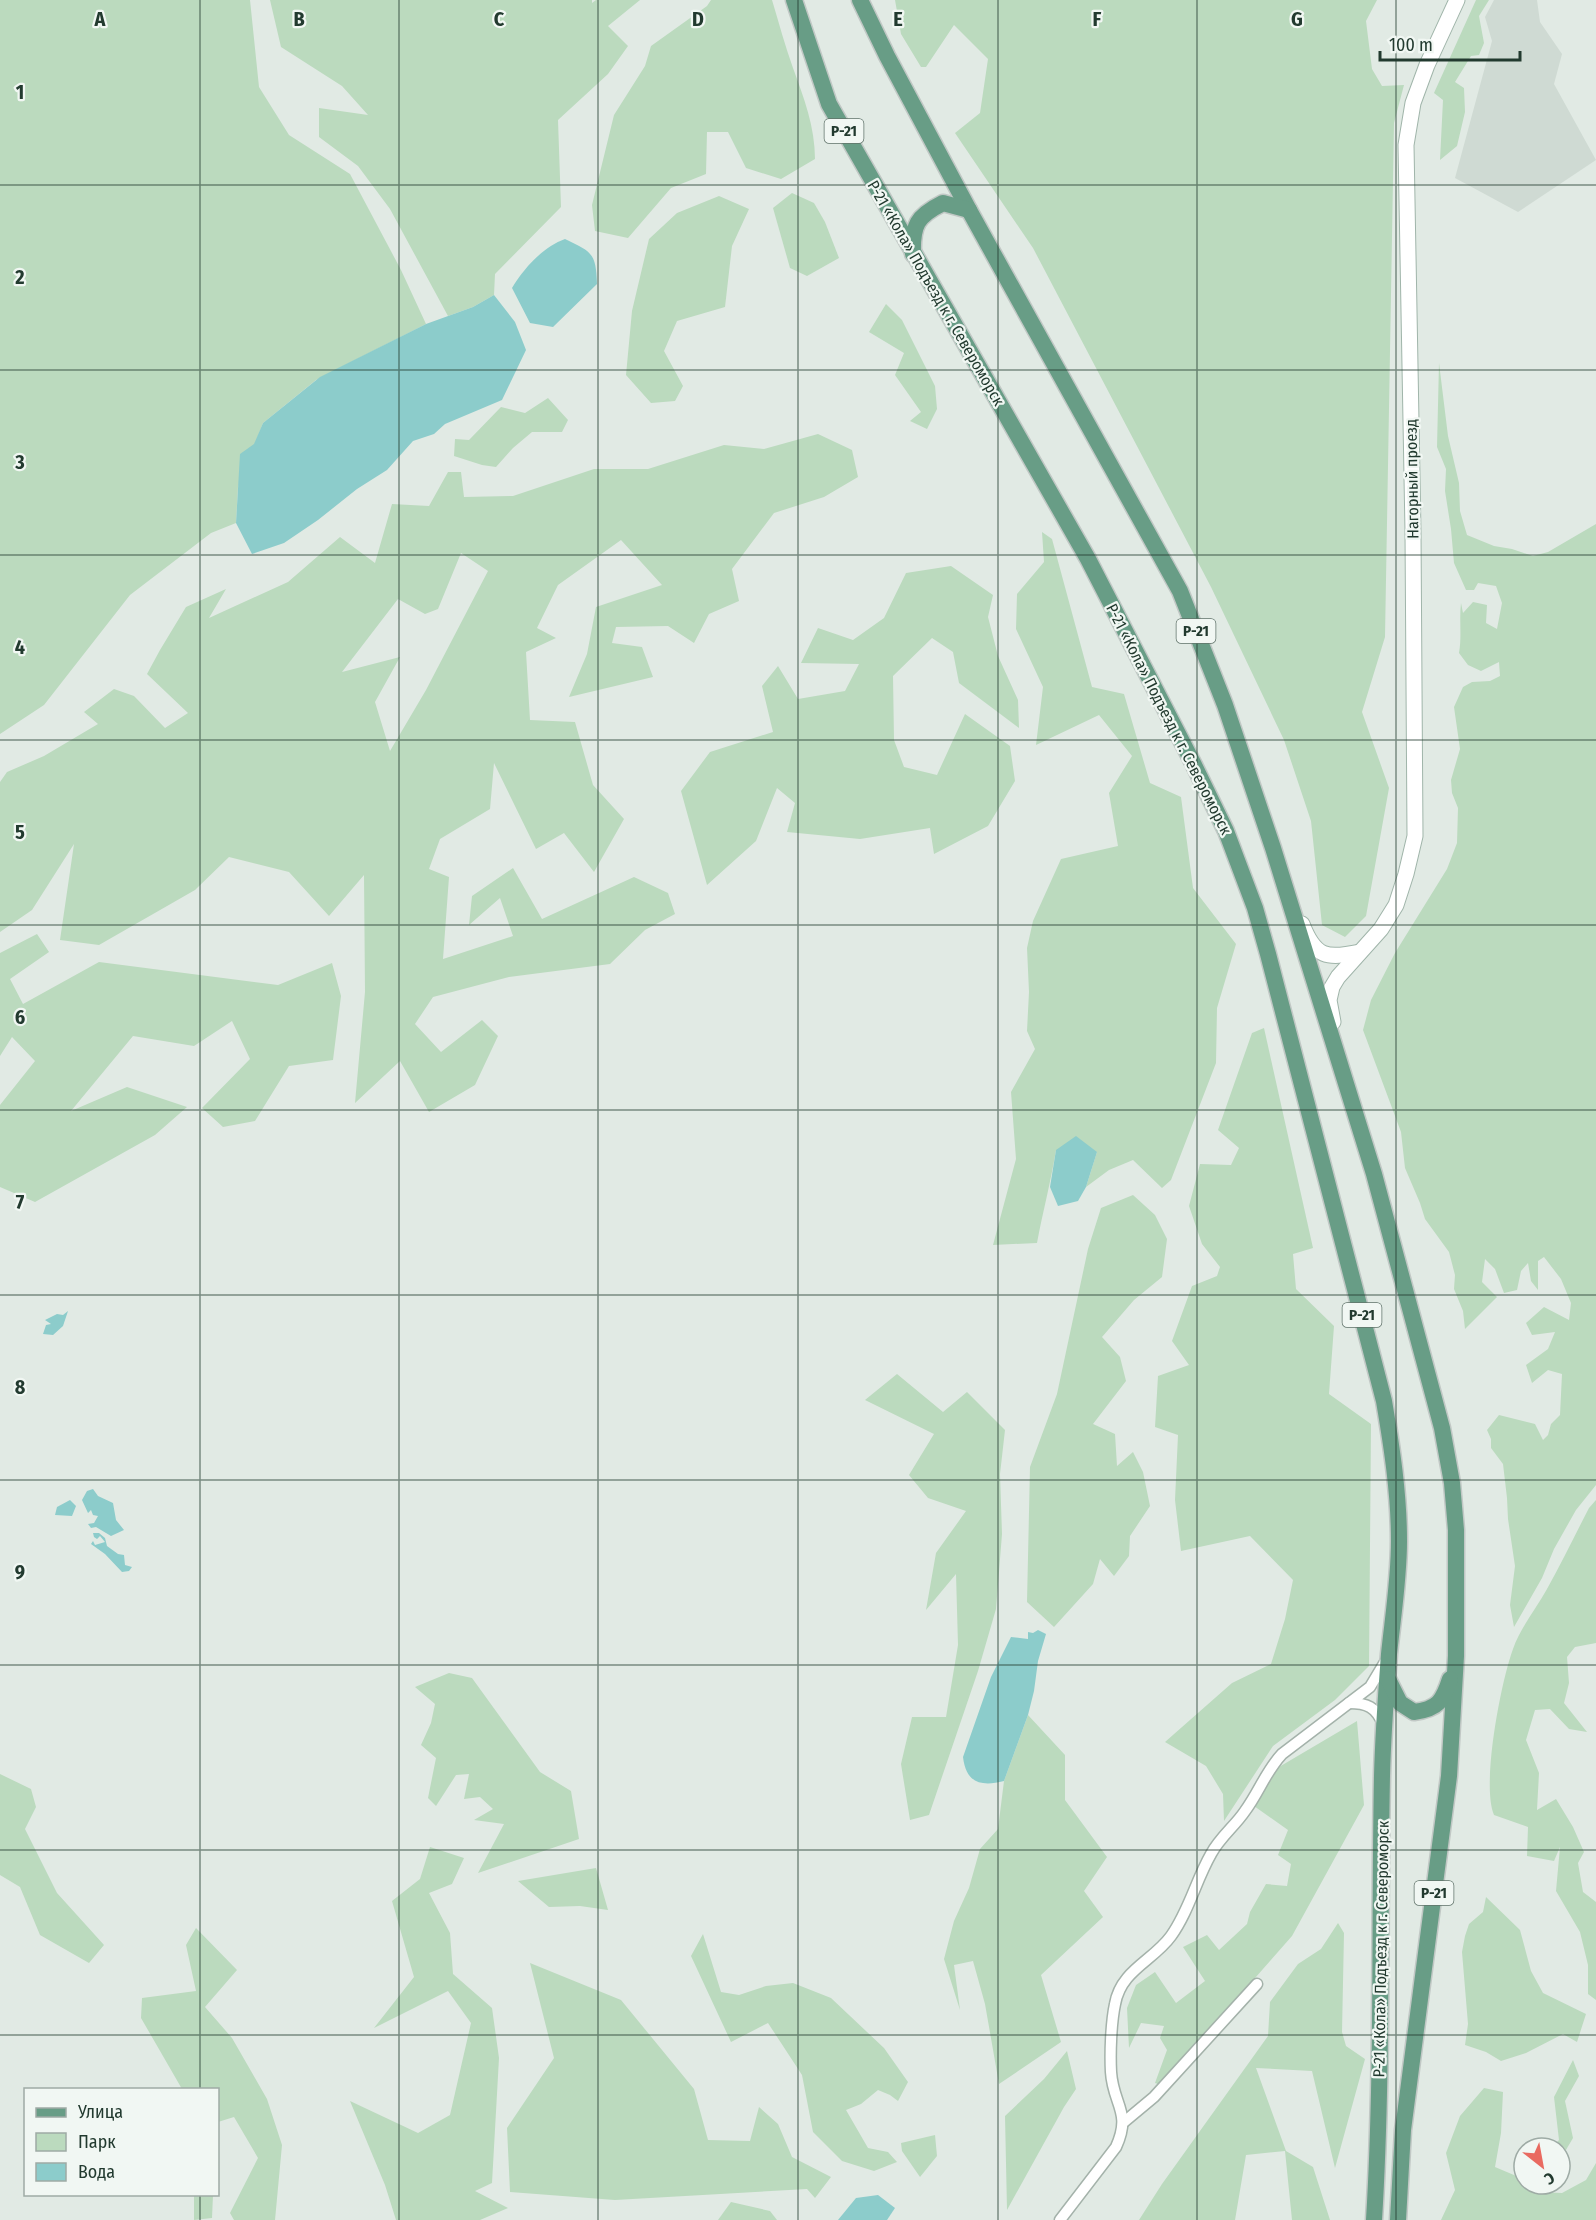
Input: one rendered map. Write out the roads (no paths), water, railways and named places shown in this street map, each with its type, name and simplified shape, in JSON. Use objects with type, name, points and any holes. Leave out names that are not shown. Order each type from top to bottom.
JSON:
[{"type":"main road","name":"Р-21 «Кола» Подъезд к г. Североморск","points":[[794,0],[829,104],[1088,560],[1194,765],[1242,869],[1268,954],[1384,1401],[1393,1452],[1399,1542],[1396,1596],[1389,1653]]},
{"type":"main road","name":"Р-21","points":[[860,0],[887,56],[969,210],[1180,591],[1225,705],[1273,848],[1353,1107]]},
{"type":"main road","name":"Нагорный проезд","points":[[1353,1107],[1329,1000],[1332,987],[1338,977],[1381,929],[1396,905],[1407,874],[1415,836],[1413,532],[1406,145],[1413,103],[1427,65],[1457,0]]},
{"type":"main road","points":[[913,254],[914,231],[920,217],[943,203],[969,210]]},
{"type":"main road","points":[[1273,848],[1306,936],[1313,946],[1323,954],[1336,957],[1360,952]]},
{"type":"main road","name":"Р-21 «Кола» Подъезд к г. Североморск","points":[[1353,1107],[1386,1214],[1442,1428],[1452,1483],[1456,1540],[1456,1656],[1449,1776],[1403,2130],[1398,2220]]},
{"type":"main road","name":"Р-21","points":[[1388,1678],[1389,1653]]},
{"type":"main road","points":[[1388,1678],[1400,1703],[1414,1712],[1424,1711],[1435,1707],[1442,1700],[1456,1656]]},
{"type":"main road","name":"Р-21 «Кола» Подъезд к г. Североморск","points":[[1374,2220],[1380,2129],[1382,1774],[1388,1678]]},
{"type":"street","points":[[1060,2220],[1116,2147],[1122,2134],[1124,2122],[1111,2073],[1114,2007],[1118,1990],[1131,1973],[1170,1938],[1180,1922],[1211,1854],[1220,1840],[1244,1814],[1266,1773],[1282,1754],[1370,1687],[1389,1653]]},
{"type":"street","points":[[1349,1703],[1368,1704],[1380,1716],[1385,1729]]},
{"type":"street","points":[[1124,2122],[1154,2097],[1257,1984]]},
{"type":"water","points":[[565,239],[591,255],[594,260],[597,284],[553,327],[530,323],[512,288],[535,259],[549,247]]},
{"type":"water","points":[[494,295],[515,322],[526,350],[502,400],[445,424],[434,434],[413,441],[387,470],[357,489],[318,520],[284,543],[252,554],[236,523],[240,454],[254,444],[263,423],[320,377],[426,324],[473,307]]},
{"type":"water","points":[[1076,1136],[1097,1152],[1086,1187],[1078,1201],[1058,1206],[1050,1187],[1056,1150]]},
{"type":"water","points":[[68,1311],[63,1326],[53,1335],[43,1334],[46,1325],[51,1324],[45,1320],[57,1314],[63,1315]]},
{"type":"water","points":[[93,1489],[98,1496],[113,1503],[116,1520],[124,1530],[111,1536],[96,1527],[91,1528],[88,1524],[94,1523],[98,1516],[93,1515],[91,1510],[88,1513],[82,1500],[87,1491]]},
{"type":"water","points":[[70,1500],[76,1506],[72,1516],[55,1515],[57,1507]]},
{"type":"water","points":[[93,1533],[99,1533],[105,1538],[107,1546],[118,1554],[124,1555],[125,1565],[132,1567],[129,1571],[122,1572],[105,1554],[91,1544],[93,1541],[95,1545],[105,1542],[100,1536],[97,1539],[94,1537]]},
{"type":"water","points":[[1038,1630],[1046,1634],[1038,1661],[1034,1691],[1028,1715],[1004,1781],[982,1783],[976,1781],[967,1773],[963,1757],[991,1677],[1011,1637],[1028,1639],[1028,1632],[1033,1633]]},
{"type":"water","points":[[878,2195],[895,2208],[887,2220],[838,2220],[856,2198]]}]
